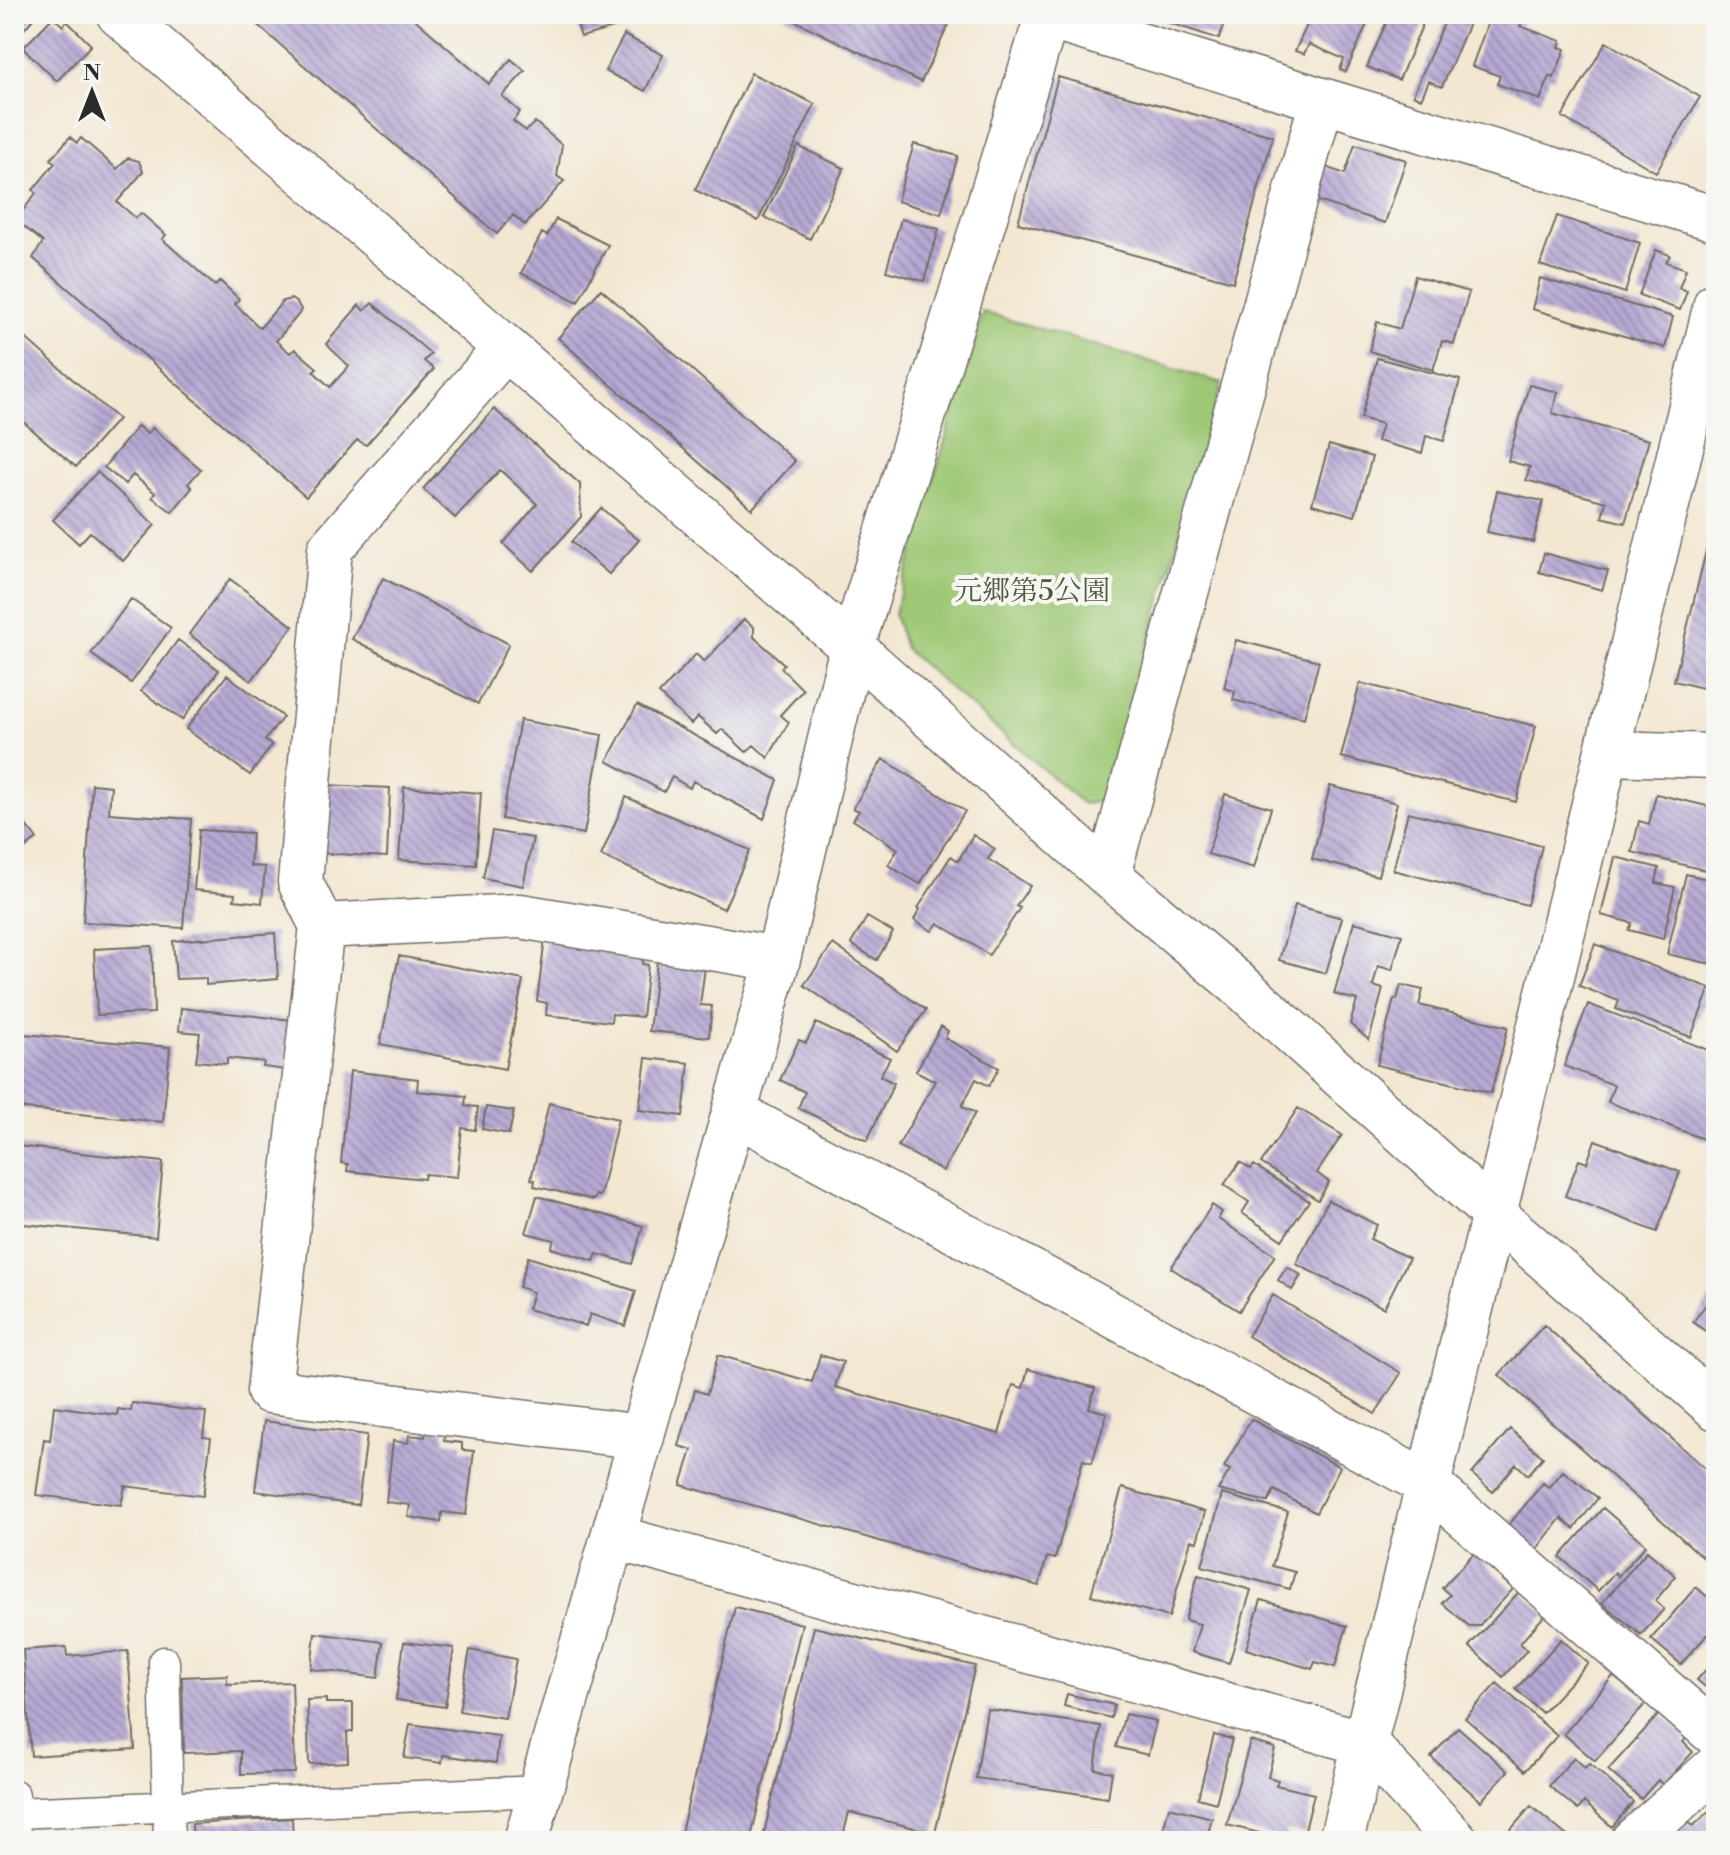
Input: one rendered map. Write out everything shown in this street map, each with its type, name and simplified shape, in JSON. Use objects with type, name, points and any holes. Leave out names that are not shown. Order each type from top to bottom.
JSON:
[{"type":"street","points":[[119,14],[852,647],[1108,875],[1244,989],[1716,1408]]},
{"type":"street","points":[[526,1841],[778,959],[852,647],[1047,17],[1716,219]]},
{"type":"street","points":[[1108,875],[1322,100]]},
{"type":"street","points":[[1341,1841],[1716,304]]},
{"type":"street","points":[[505,349],[330,549],[300,882],[322,926],[269,1391],[642,1437]]},
{"type":"street","points":[[1607,753],[1716,756]]},
{"type":"street","points":[[322,926],[520,916],[778,959]]},
{"type":"street","points":[[735,1113],[1428,1484],[1716,1735]]},
{"type":"street","points":[[613,1537],[1365,1743],[1456,1841]]},
{"type":"street","points":[[1633,1841],[1716,1767]]},
{"type":"lane","points":[[164,1662],[169,1841]]},
{"type":"lane","points":[[15,1813],[540,1791]]},
{"type":"lane","points":[[14,1795],[15,1841]]},
{"type":"green space","name":"元郷第5公園","points":[[983,312],[1222,383],[1104,801],[1083,804],[905,649],[894,614]]},
{"type":"building","points":[[14,14],[27,14],[33,19],[18,36],[14,32]]},
{"type":"building","points":[[245,14],[409,14],[489,84],[511,59],[525,71],[502,96],[520,112],[513,121],[526,131],[535,122],[562,145],[557,176],[564,181],[525,225],[513,215],[497,234]]},
{"type":"building","points":[[574,14],[632,14],[635,22],[581,37]]},
{"type":"building","points":[[781,14],[954,14],[921,82]]},
{"type":"building","points":[[1142,14],[1227,14],[1219,39]]},
{"type":"building","points":[[1312,14],[1365,14],[1370,17],[1346,72],[1340,70],[1344,59],[1309,44],[1304,54],[1295,51]]},
{"type":"building","points":[[1390,14],[1427,14],[1399,80],[1367,67]]},
{"type":"building","points":[[1448,14],[1473,14],[1442,87],[1429,81],[1421,99],[1413,95]]},
{"type":"building","points":[[1491,14],[1503,14],[1523,21],[1520,26],[1561,41],[1559,47],[1565,49],[1554,78],[1550,76],[1540,100],[1497,84],[1500,76],[1472,66]]},
{"type":"building","points":[[53,17],[63,26],[67,21],[91,45],[57,81],[23,48]]},
{"type":"building","points":[[624,35],[663,55],[645,91],[605,71]]},
{"type":"building","points":[[1606,42],[1700,97],[1656,172],[1562,117]]},
{"type":"building","points":[[751,73],[815,104],[758,221],[695,190]]},
{"type":"building","points":[[1058,77],[1273,136],[1233,282],[1018,223]]},
{"type":"building","points":[[70,137],[77,143],[81,138],[117,169],[128,158],[139,161],[143,172],[117,202],[136,218],[141,213],[166,235],[162,239],[215,286],[220,281],[239,299],[235,304],[260,328],[283,301],[291,299],[297,303],[301,309],[299,314],[276,341],[290,353],[295,349],[317,368],[313,371],[330,387],[349,366],[326,344],[359,305],[364,311],[372,303],[431,354],[424,361],[434,369],[366,445],[357,440],[306,497],[33,258],[43,242],[16,220],[36,193],[33,190],[55,163],[51,159]]},
{"type":"building","points":[[914,144],[958,156],[941,214],[897,201]]},
{"type":"building","points":[[1355,144],[1406,160],[1385,223],[1312,199],[1323,166],[1345,174]]},
{"type":"building","points":[[798,146],[844,168],[810,239],[764,217]]},
{"type":"building","points":[[1557,216],[1640,243],[1625,293],[1540,265]]},
{"type":"building","points":[[556,219],[608,245],[578,302],[521,273],[542,233],[547,236]]},
{"type":"building","points":[[901,219],[939,229],[924,281],[886,271]]},
{"type":"building","points":[[1656,250],[1670,255],[1666,262],[1686,269],[1679,288],[1687,291],[1680,310],[1639,295]]},
{"type":"building","points":[[1415,276],[1469,292],[1454,344],[1442,341],[1433,370],[1369,351],[1377,322],[1400,329]]},
{"type":"building","points":[[1540,278],[1673,317],[1665,348],[1532,309]]},
{"type":"building","points":[[601,289],[795,461],[752,509],[558,338]]},
{"type":"building","points":[[14,328],[118,419],[76,467],[14,414]]},
{"type":"building","points":[[1377,358],[1460,380],[1444,441],[1426,436],[1422,453],[1377,441],[1382,424],[1361,418]]},
{"type":"building","points":[[1529,385],[1558,392],[1552,413],[1649,440],[1625,523],[1602,517],[1606,502],[1526,480],[1530,467],[1508,461]]},
{"type":"building","points":[[494,409],[580,484],[581,517],[533,571],[503,544],[537,504],[500,470],[455,518],[423,489]]},
{"type":"building","points":[[138,426],[147,434],[152,428],[201,469],[188,484],[192,488],[172,512],[152,497],[155,493],[133,475],[125,484],[104,467]]},
{"type":"building","points":[[1329,445],[1372,457],[1355,516],[1312,504]]},
{"type":"building","points":[[97,472],[155,525],[123,561],[90,532],[79,544],[53,520]]},
{"type":"building","points":[[1497,491],[1543,501],[1533,542],[1487,532]]},
{"type":"building","points":[[601,508],[639,540],[609,574],[571,542]]},
{"type":"building","points":[[1710,535],[1716,537],[1715,691],[1674,681]]},
{"type":"building","points":[[1544,553],[1608,571],[1602,590],[1539,572]]},
{"type":"building","points":[[383,578],[509,644],[478,704],[352,639]]},
{"type":"building","points":[[230,579],[293,626],[251,681],[189,634]]},
{"type":"building","points":[[131,599],[171,628],[131,683],[91,654]]},
{"type":"building","points":[[744,619],[754,627],[754,637],[784,664],[781,668],[803,690],[780,715],[789,722],[768,758],[754,745],[746,752],[722,729],[717,734],[698,717],[691,724],[659,694],[696,654],[704,662]]},
{"type":"building","points":[[178,640],[219,670],[182,720],[141,691]]},
{"type":"building","points":[[1236,640],[1319,661],[1304,718],[1233,700],[1235,691],[1224,688]]},
{"type":"building","points":[[227,675],[283,717],[265,740],[272,745],[250,775],[186,729]]},
{"type":"building","points":[[1360,683],[1536,726],[1516,802],[1341,757]]},
{"type":"building","points":[[637,705],[778,780],[764,819],[693,781],[690,788],[672,777],[664,792],[607,761]]},
{"type":"building","points":[[520,720],[602,735],[584,834],[502,819]]},
{"type":"building","points":[[883,759],[965,811],[920,884],[888,865],[898,849],[853,820],[859,811],[853,808]]},
{"type":"building","points":[[92,784],[111,786],[109,813],[191,819],[183,928],[83,922]]},
{"type":"building","points":[[325,785],[390,788],[387,857],[322,853]]},
{"type":"building","points":[[1330,786],[1397,803],[1378,876],[1312,859]]},
{"type":"building","points":[[404,787],[481,793],[476,865],[399,860]]},
{"type":"building","points":[[1225,794],[1271,808],[1254,868],[1208,854]]},
{"type":"building","points":[[1656,794],[1716,808],[1716,873],[1632,852],[1639,821],[1649,824]]},
{"type":"building","points":[[626,797],[750,850],[724,909],[601,856]]},
{"type":"building","points":[[14,811],[37,839],[14,857]]},
{"type":"building","points":[[1408,812],[1542,846],[1527,905],[1393,870]]},
{"type":"building","points":[[199,830],[252,833],[250,866],[265,867],[262,903],[234,900],[235,894],[194,890]]},
{"type":"building","points":[[492,831],[533,838],[523,886],[483,878]]},
{"type":"building","points":[[973,835],[995,849],[988,859],[1030,886],[1016,906],[1020,908],[989,955],[938,923],[932,931],[914,920],[918,908],[951,856],[958,861]]},
{"type":"building","points":[[1615,857],[1659,868],[1656,883],[1675,887],[1663,939],[1629,930],[1632,923],[1601,915]]},
{"type":"building","points":[[1686,874],[1716,881],[1716,944],[1711,964],[1667,954]]},
{"type":"building","points":[[1295,905],[1342,918],[1326,973],[1279,960]]},
{"type":"building","points":[[867,917],[893,932],[877,960],[851,944]]},
{"type":"building","points":[[1354,922],[1402,935],[1392,970],[1378,966],[1373,986],[1383,989],[1369,1040],[1350,1024],[1357,1000],[1334,994]]},
{"type":"building","points":[[275,933],[278,979],[206,985],[206,978],[176,979],[173,941]]},
{"type":"building","points":[[545,939],[644,951],[642,964],[648,965],[642,1017],[612,1014],[611,1022],[546,1015],[547,1003],[537,1001]]},
{"type":"building","points":[[833,944],[926,1010],[897,1051],[804,985]]},
{"type":"building","points":[[1595,944],[1710,988],[1691,1037],[1616,1009],[1619,1001],[1579,986]]},
{"type":"building","points":[[152,946],[154,1013],[97,1015],[94,949]]},
{"type":"building","points":[[399,956],[523,980],[505,1069],[380,1044]]},
{"type":"building","points":[[657,961],[705,967],[700,1005],[712,1006],[709,1037],[649,1031]]},
{"type":"building","points":[[1401,985],[1423,990],[1419,1005],[1508,1027],[1491,1093],[1377,1065],[1394,999],[1397,999]]},
{"type":"building","points":[[1588,1004],[1716,1053],[1716,1144],[1608,1102],[1614,1085],[1564,1066]]},
{"type":"building","points":[[181,1008],[292,1020],[286,1070],[263,1067],[264,1062],[227,1058],[227,1064],[196,1061],[200,1033],[179,1031]]},
{"type":"building","points":[[816,1023],[890,1058],[880,1076],[894,1083],[867,1141],[798,1108],[805,1092],[780,1080],[799,1040],[806,1043]]},
{"type":"building","points":[[941,1026],[948,1031],[945,1038],[999,1068],[989,1086],[976,1079],[962,1106],[975,1113],[943,1171],[898,1146],[935,1081],[916,1071]]},
{"type":"building","points":[[23,1034],[170,1047],[163,1122],[16,1108]]},
{"type":"building","points":[[646,1058],[689,1063],[683,1116],[639,1110]]},
{"type":"building","points":[[350,1071],[418,1079],[417,1091],[466,1096],[465,1106],[478,1107],[475,1130],[462,1128],[457,1177],[425,1174],[424,1179],[347,1171],[348,1164],[341,1163]]},
{"type":"building","points":[[549,1103],[618,1119],[600,1196],[596,1195],[594,1200],[534,1186],[535,1180],[531,1179]]},
{"type":"building","points":[[486,1107],[514,1111],[509,1134],[482,1129]]},
{"type":"building","points":[[1298,1108],[1342,1135],[1317,1173],[1329,1182],[1318,1200],[1261,1163]]},
{"type":"building","points":[[1595,1140],[1680,1172],[1657,1232],[1565,1196],[1579,1160],[1587,1163]]},
{"type":"building","points":[[16,1146],[163,1162],[156,1237],[14,1223]]},
{"type":"building","points":[[1240,1162],[1251,1169],[1254,1165],[1309,1201],[1282,1240],[1242,1213],[1249,1202],[1224,1185]]},
{"type":"building","points":[[537,1196],[643,1226],[632,1264],[597,1254],[594,1261],[551,1248],[554,1240],[526,1233]]},
{"type":"building","points":[[1328,1200],[1377,1225],[1370,1239],[1409,1258],[1384,1308],[1296,1264]]},
{"type":"building","points":[[1212,1205],[1222,1212],[1218,1219],[1275,1255],[1239,1311],[1171,1268]]},
{"type":"building","points":[[528,1257],[636,1291],[625,1326],[590,1314],[586,1326],[528,1309],[533,1292],[519,1287]]},
{"type":"building","points":[[1287,1267],[1301,1275],[1292,1290],[1278,1280]]},
{"type":"building","points":[[1716,1291],[1716,1339],[1693,1322]]},
{"type":"building","points":[[1273,1295],[1401,1373],[1375,1414],[1248,1336]]},
{"type":"building","points":[[1544,1325],[1716,1478],[1716,1569],[1499,1375]]},
{"type":"building","points":[[718,1355],[812,1382],[820,1355],[843,1362],[835,1387],[999,1434],[1013,1385],[1023,1388],[1028,1369],[1095,1388],[1089,1408],[1107,1413],[1092,1463],[1083,1460],[1055,1559],[1047,1557],[1039,1586],[681,1485],[692,1450],[679,1446],[695,1390],[707,1394]]},
{"type":"building","points":[[132,1403],[206,1412],[203,1437],[211,1438],[203,1496],[125,1486],[121,1505],[36,1495],[44,1439],[50,1440],[54,1406],[117,1415],[118,1409],[131,1411]]},
{"type":"building","points":[[1251,1419],[1340,1467],[1316,1513],[1274,1490],[1268,1502],[1218,1490],[1230,1470],[1224,1467]]},
{"type":"building","points":[[264,1421],[367,1435],[358,1505],[255,1491]]},
{"type":"building","points":[[426,1429],[445,1431],[444,1441],[462,1443],[462,1450],[474,1451],[466,1515],[442,1512],[441,1522],[408,1517],[410,1505],[386,1502],[393,1441],[408,1443],[409,1435],[425,1437]]},
{"type":"building","points":[[1510,1429],[1543,1457],[1528,1475],[1516,1464],[1493,1492],[1472,1474]]},
{"type":"building","points":[[1563,1471],[1598,1498],[1574,1529],[1561,1518],[1536,1550],[1507,1527],[1543,1483],[1549,1488]]},
{"type":"building","points":[[1122,1488],[1205,1512],[1197,1542],[1191,1540],[1169,1617],[1091,1595]]},
{"type":"building","points":[[1222,1494],[1288,1512],[1272,1566],[1295,1572],[1290,1589],[1202,1566]]},
{"type":"building","points":[[1603,1508],[1646,1545],[1618,1576],[1615,1572],[1598,1591],[1560,1557]]},
{"type":"building","points":[[1647,1551],[1676,1576],[1655,1601],[1664,1609],[1641,1635],[1602,1603]]},
{"type":"building","points":[[1474,1553],[1513,1589],[1479,1626],[1469,1626],[1442,1603],[1450,1595],[1442,1588]]},
{"type":"building","points":[[1198,1575],[1251,1590],[1229,1663],[1192,1652],[1200,1624],[1185,1620]]},
{"type":"building","points":[[1696,1587],[1716,1604],[1716,1643],[1707,1635],[1681,1664],[1651,1639]]},
{"type":"building","points":[[1520,1591],[1546,1614],[1520,1643],[1527,1650],[1503,1677],[1469,1646]]},
{"type":"building","points":[[1261,1600],[1347,1626],[1335,1667],[1315,1662],[1312,1669],[1246,1649]]},
{"type":"building","points":[[735,1607],[802,1624],[750,1841],[679,1841]]},
{"type":"building","points":[[814,1627],[975,1666],[935,1833],[849,1812],[842,1841],[762,1841]]},
{"type":"building","points":[[315,1633],[383,1642],[378,1678],[311,1669]]},
{"type":"building","points":[[1561,1639],[1588,1663],[1542,1713],[1516,1689]]},
{"type":"building","points":[[404,1642],[454,1648],[445,1707],[396,1700]]},
{"type":"building","points":[[66,1647],[67,1656],[128,1651],[135,1749],[31,1756],[23,1650]]},
{"type":"building","points":[[470,1650],[516,1659],[505,1718],[459,1711]]},
{"type":"building","points":[[1716,1658],[1716,1696],[1697,1680]]},
{"type":"building","points":[[227,1675],[227,1684],[292,1682],[295,1773],[241,1774],[241,1751],[184,1753],[182,1677]]},
{"type":"building","points":[[1613,1676],[1646,1703],[1595,1761],[1564,1734]]},
{"type":"building","points":[[1497,1683],[1557,1736],[1525,1771],[1465,1718]]},
{"type":"building","points":[[1067,1694],[1114,1705],[1111,1718],[1064,1706]]},
{"type":"building","points":[[326,1699],[326,1703],[353,1703],[353,1732],[347,1732],[348,1762],[309,1764],[307,1700]]},
{"type":"building","points":[[987,1709],[1101,1726],[1095,1769],[1112,1772],[1108,1798],[976,1778]]},
{"type":"building","points":[[1660,1713],[1687,1737],[1683,1742],[1693,1752],[1663,1785],[1658,1780],[1641,1799],[1608,1770]]},
{"type":"building","points":[[1125,1714],[1156,1721],[1148,1755],[1116,1747]]},
{"type":"building","points":[[410,1724],[499,1736],[496,1763],[443,1755],[442,1763],[404,1758]]},
{"type":"building","points":[[1458,1727],[1508,1771],[1481,1801],[1431,1757]]},
{"type":"building","points":[[1214,1735],[1232,1739],[1216,1803],[1198,1798]]},
{"type":"building","points":[[1250,1741],[1275,1748],[1268,1777],[1278,1780],[1276,1785],[1314,1794],[1304,1834],[1286,1830],[1284,1839],[1227,1825]]},
{"type":"building","points":[[1574,1757],[1585,1768],[1589,1763],[1633,1802],[1612,1827],[1584,1802],[1578,1810],[1549,1786]]},
{"type":"building","points":[[1531,1806],[1573,1841],[1501,1841]]},
{"type":"building","points":[[1169,1807],[1212,1818],[1206,1841],[1160,1841]]},
{"type":"building","points":[[1711,1810],[1716,1815],[1716,1841],[1665,1841],[1688,1821],[1693,1826]]},
{"type":"building","points":[[292,1818],[293,1841],[193,1841],[192,1824]]}]
